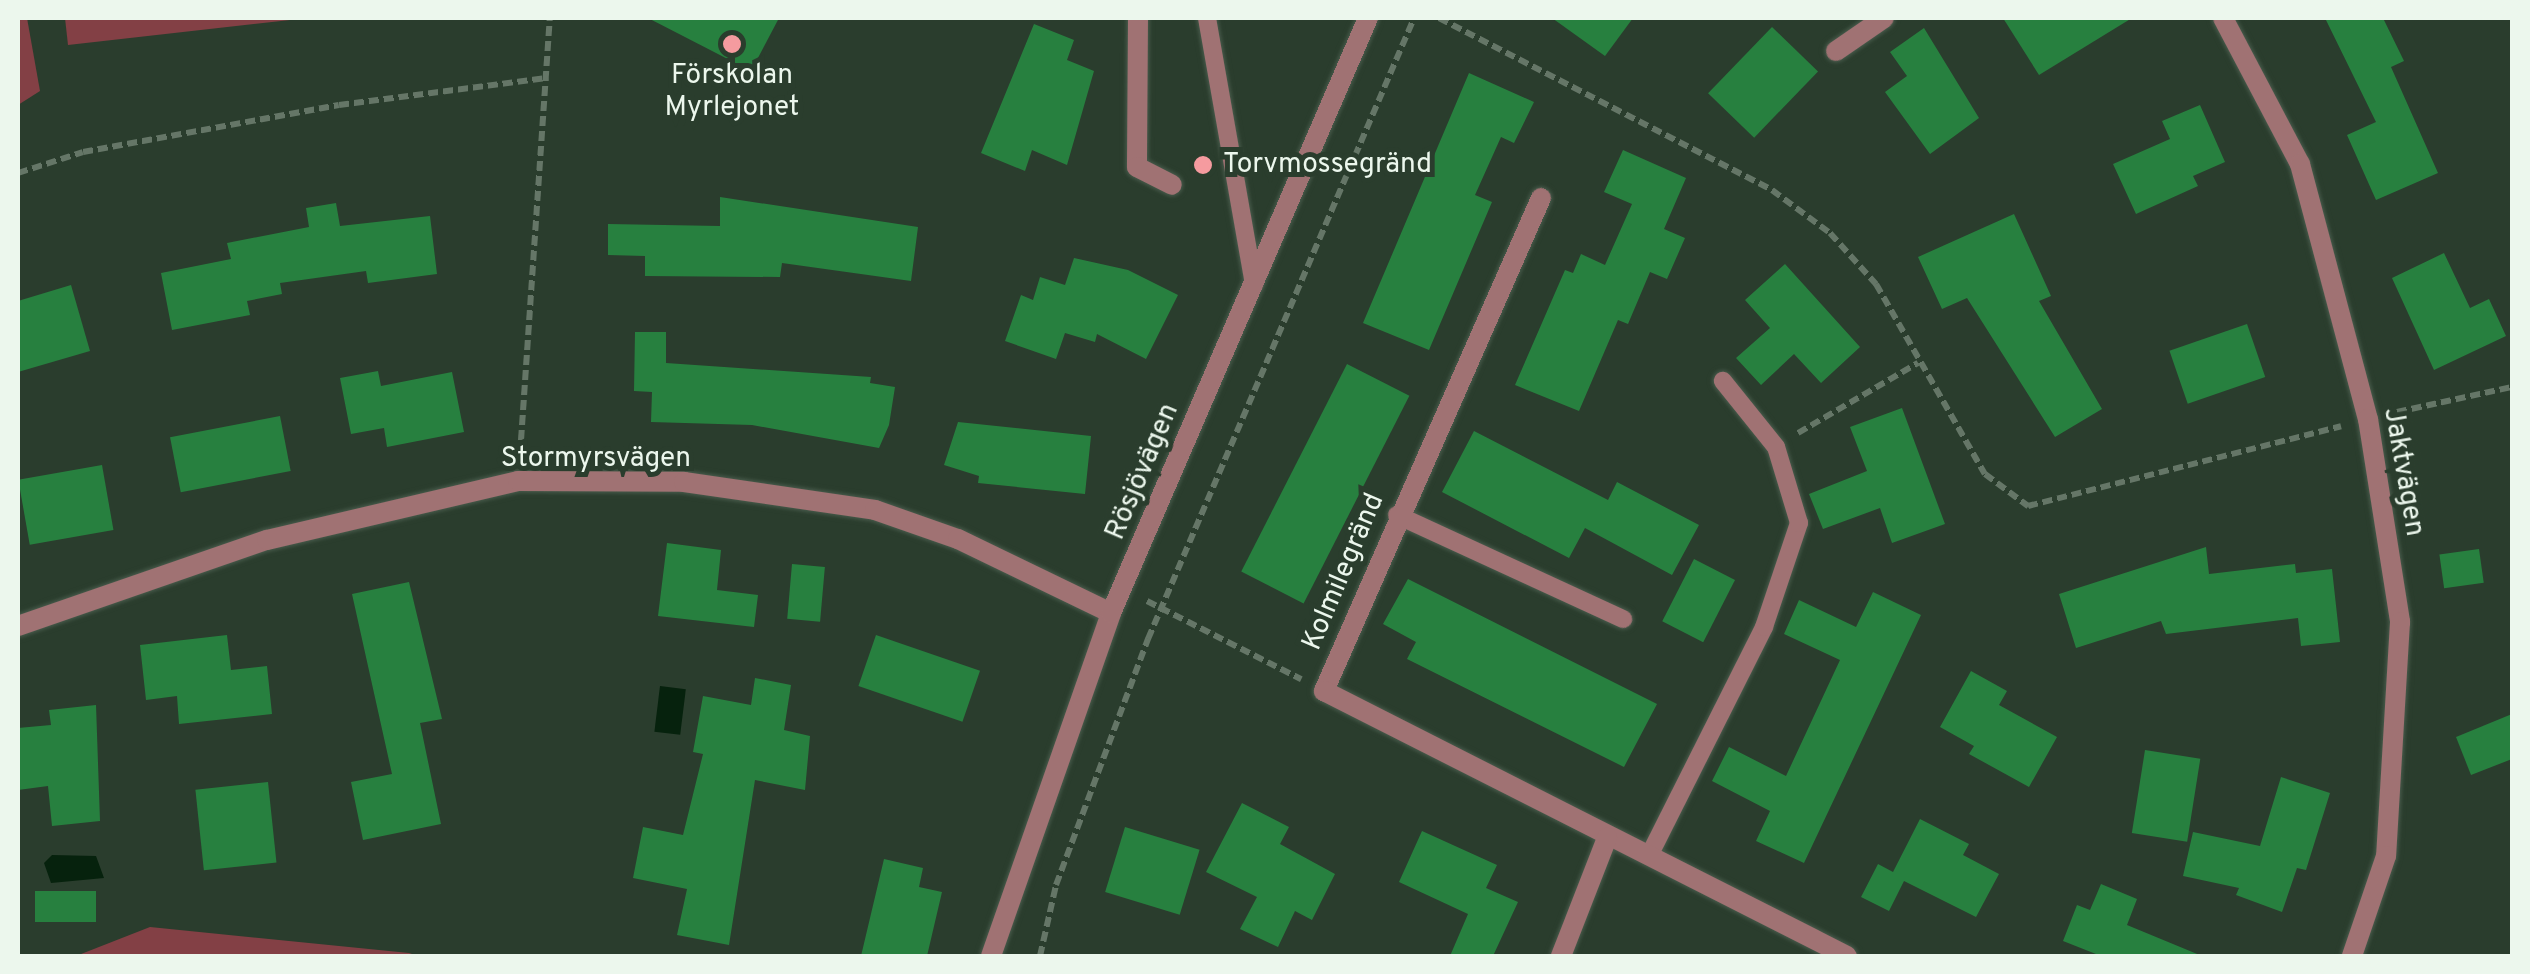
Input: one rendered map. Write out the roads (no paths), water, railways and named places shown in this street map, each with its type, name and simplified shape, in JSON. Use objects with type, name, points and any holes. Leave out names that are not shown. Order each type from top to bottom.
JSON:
[{"type":"street","points":[[1138,18],[1137,167],[1172,185]]},
{"type":"street","name":"Rösjövägen","points":[[991,956],[1111,613],[1368,18]]},
{"type":"street","points":[[1836,51],[1884,18]]},
{"type":"street","name":"Jaktvägen","points":[[2222,18],[2300,164],[2368,418],[2400,622],[2386,856],[2352,956]]},
{"type":"street","name":"Kolmilegränd","points":[[1541,198],[1397,514],[1324,691],[1607,838],[1651,852],[1847,956]]},
{"type":"street","name":"Stormyrsvägen","points":[[18,626],[268,540],[518,481],[684,482],[876,510],[958,539],[1111,613]]},
{"type":"street","points":[[1561,956],[1607,838]]},
{"type":"lane","points":[[1207,18],[1254,285]]},
{"type":"lane","points":[[1651,852],[1764,626],[1799,522],[1776,447],[1722,381]]},
{"type":"lane","points":[[1397,514],[1623,619]]},
{"type":"place","name":"Förskolan Myrlejonet","points":[[732,44]]},
{"type":"place","name":"Torvmossegränd","points":[[1203,165]]}]
